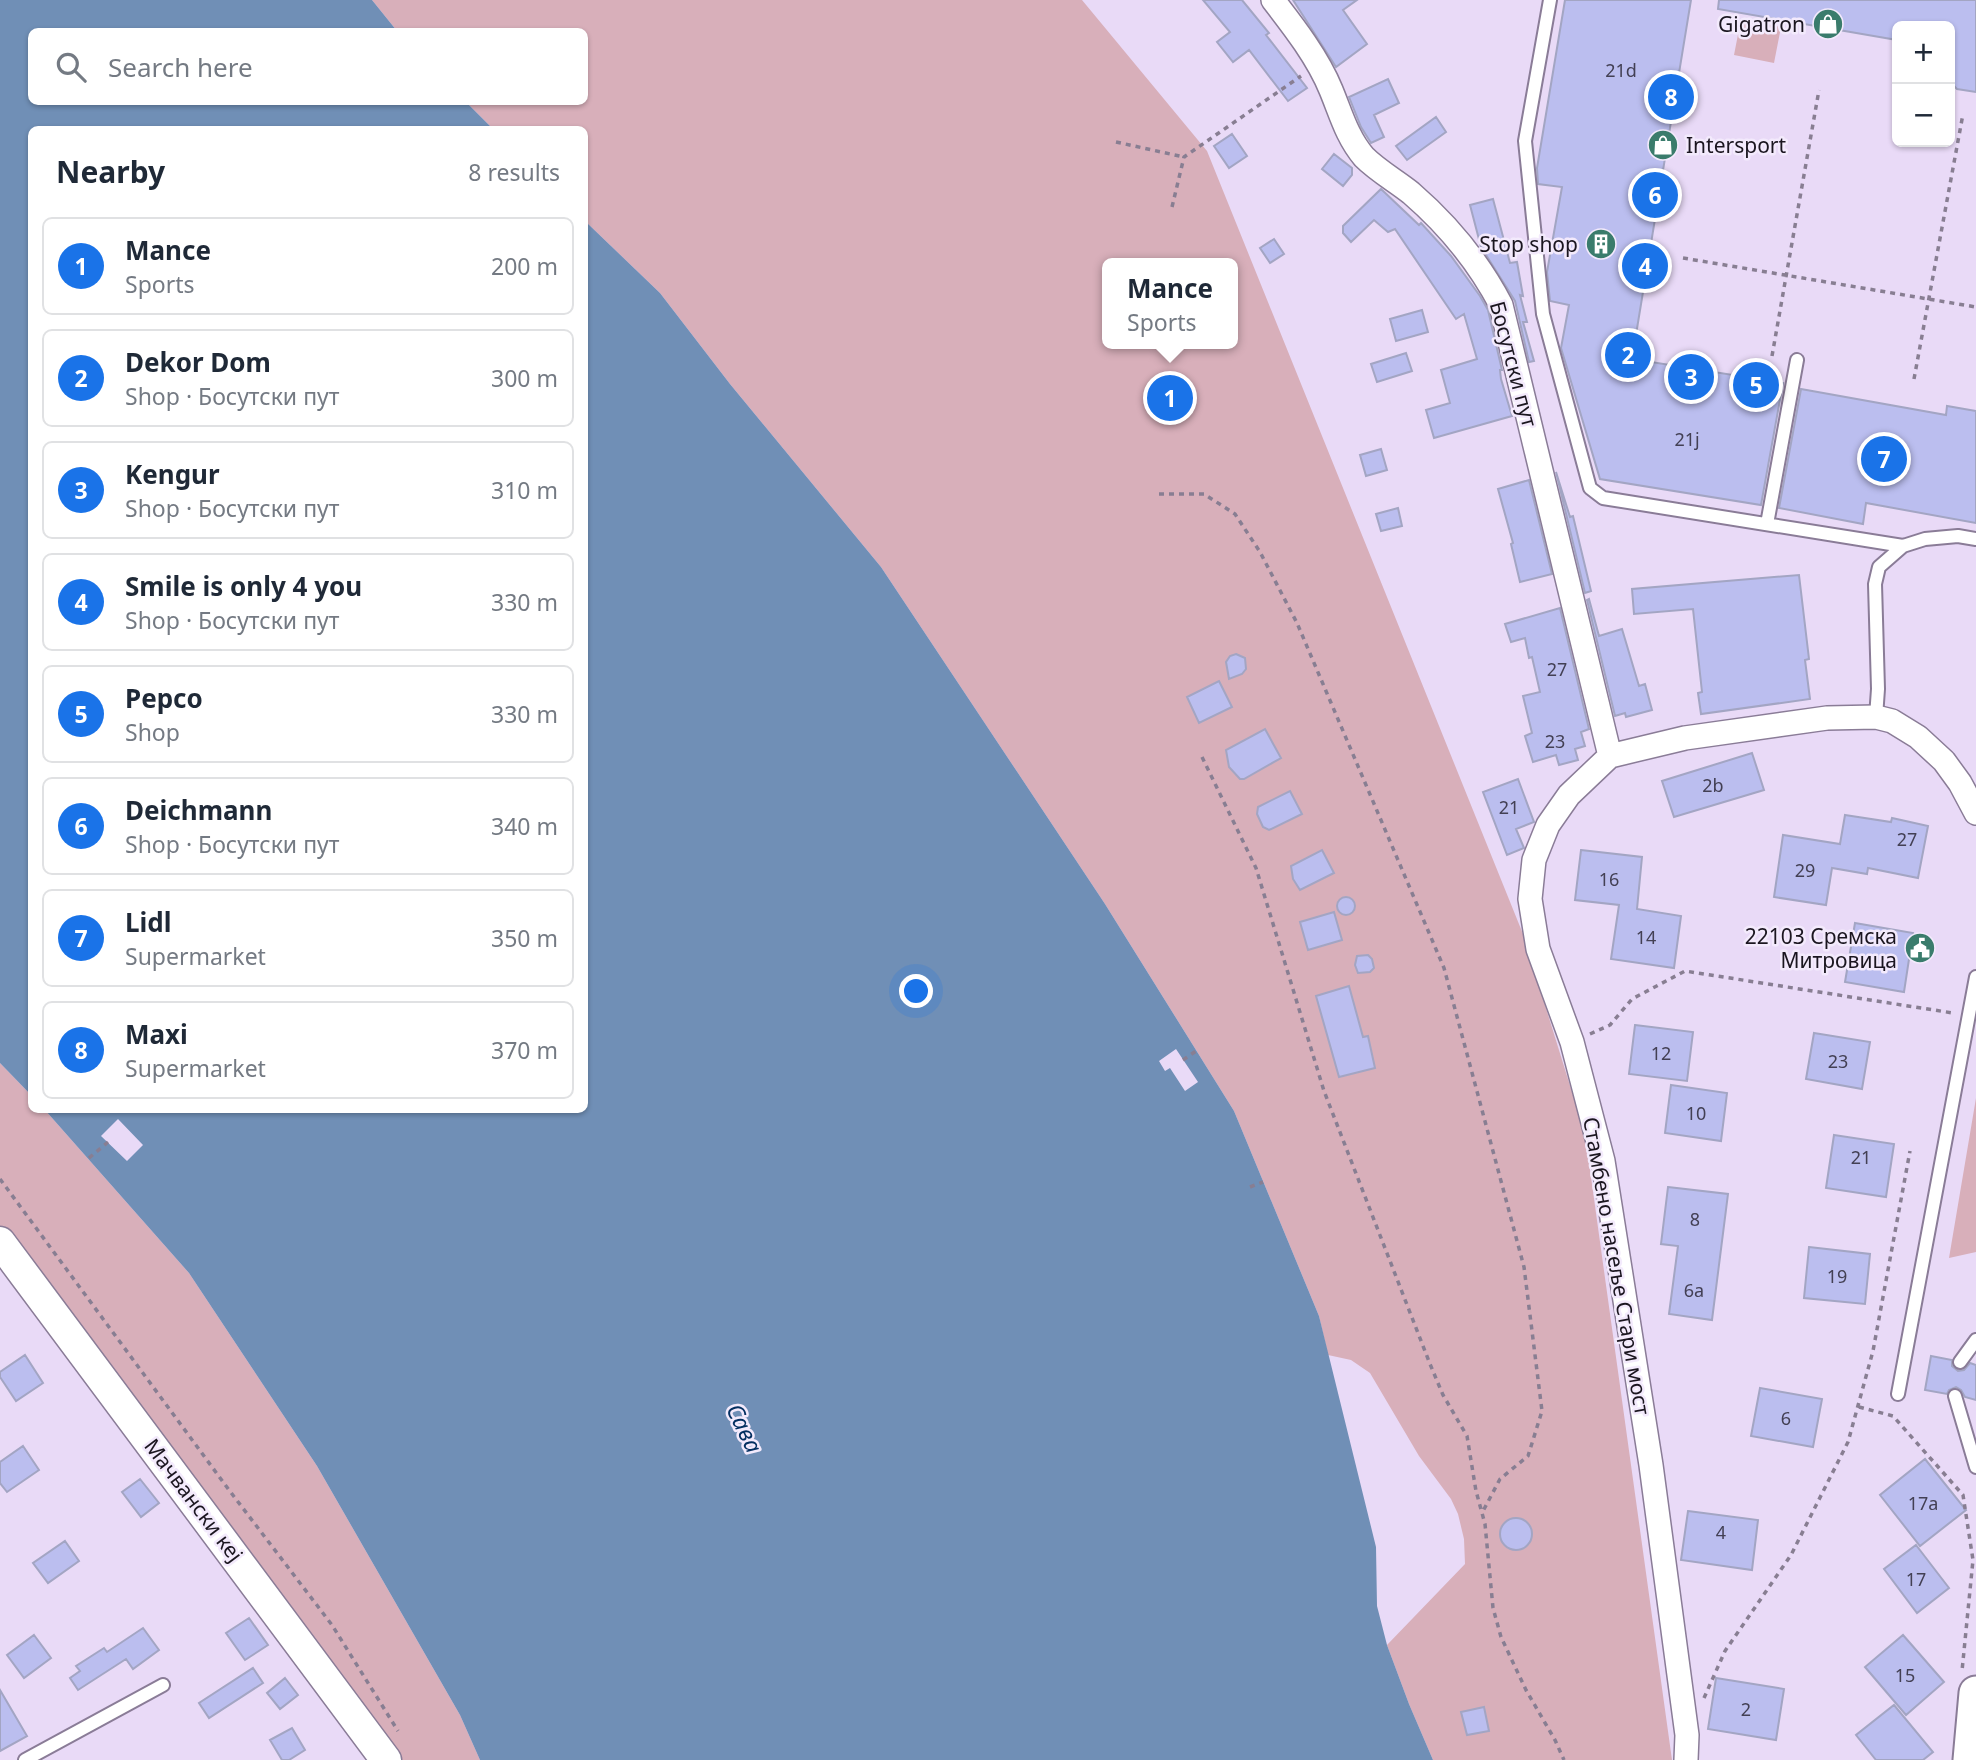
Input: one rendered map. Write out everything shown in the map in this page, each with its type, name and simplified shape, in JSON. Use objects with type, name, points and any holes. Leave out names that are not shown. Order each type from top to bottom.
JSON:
[{"type":"main road","points":[[1968,1685],[1970,1760]]},
{"type":"street","name":"Босутски пут","points":[[1273,0],[1317,64],[1331,89],[1341,119],[1365,158],[1411,193],[1462,244],[1477,263],[1501,305],[1609,756]]},
{"type":"street","points":[[1609,756],[1685,738],[1827,718],[1876,717],[1892,722],[1930,747],[1960,783],[1976,814]]},
{"type":"street","name":"Стамбено насеље Стари мост","points":[[1609,756],[1569,794],[1548,825],[1534,860],[1530,899],[1538,949],[1572,1042],[1603,1161],[1653,1479],[1687,1735],[1686,1760]]},
{"type":"street","name":"Мачвански кеј","points":[[0,1242],[394,1749]]},
{"type":"lane","points":[[1550,0],[1525,141],[1543,314],[1590,488],[1603,498],[1903,546]]},
{"type":"lane","points":[[1768,524],[1797,360]]},
{"type":"lane","points":[[1876,717],[1878,689],[1875,584],[1879,566],[1903,546],[1925,539],[1958,536],[1976,539]]},
{"type":"lane","points":[[1898,1394],[1976,977]]},
{"type":"lane","points":[[1960,1362],[1976,1340]]},
{"type":"lane","points":[[1955,1396],[1976,1466]]},
{"type":"lane","points":[[25,1760],[163,1685]]},
{"type":"path","points":[[1172,207],[1184,157],[1317,64]]},
{"type":"path","points":[[1772,356],[1819,90]]},
{"type":"path","points":[[1914,379],[1963,114]]},
{"type":"path","points":[[1116,142],[1184,157]]},
{"type":"path","points":[[1683,258],[1976,307]]},
{"type":"path","points":[[1159,494],[1203,494],[1235,514],[1260,552],[1297,623],[1444,968],[1524,1267],[1542,1411],[1528,1456],[1500,1479],[1482,1513]]},
{"type":"path","points":[[1202,757],[1256,868],[1324,1091],[1435,1374],[1467,1436],[1485,1524],[1493,1608],[1502,1637],[1525,1690],[1564,1760]]},
{"type":"path","points":[[1572,1042],[1610,1025],[1632,999],[1685,971],[1967,1015]]},
{"type":"path","points":[[1183,1060],[1196,1051]]},
{"type":"path","points":[[89,1158],[108,1142]]},
{"type":"path","points":[[1704,1699],[1725,1651],[1791,1555],[1849,1443],[1873,1351],[1910,1151]]},
{"type":"path","points":[[0,1178],[229,1490],[332,1625],[394,1749]]},
{"type":"path","points":[[1250,1187],[1264,1182]]},
{"type":"path","points":[[1858,1407],[1893,1416],[1963,1495],[1973,1560],[1968,1685]]},
{"type":"shaded area","points":[[372,0],[1082,0],[1207,151],[1523,934],[1585,1134],[1672,1760],[1433,1760],[1387,1645],[1465,1564],[1464,1539],[1458,1514],[1451,1499],[1419,1456],[1370,1373],[1351,1360],[1328,1355],[1319,1316],[1234,1111],[1105,904],[881,567],[730,384],[660,293],[588,224],[588,126],[490,126],[469,105],[588,105],[588,28],[395,28]]},
{"type":"shaded area","points":[[1741,19],[1781,27],[1774,63],[1734,55]]},
{"type":"shaded area","points":[[0,1063],[28,1092],[28,1113],[48,1113],[189,1273],[317,1466],[460,1715],[480,1760],[392,1760],[0,1250]]},
{"type":"shaded area","points":[[1976,1098],[1976,1252],[1949,1258]]},
{"type":"water","points":[[0,0],[372,0],[395,28],[28,28],[28,105],[469,105],[490,126],[28,126],[28,1092],[0,1063]]},
{"type":"water","name":"Сава","points":[[588,224],[660,293],[730,384],[881,567],[1105,904],[1234,1111],[1319,1316],[1376,1547],[1377,1606],[1387,1645],[1433,1760],[480,1760],[460,1715],[317,1466],[189,1273],[48,1113],[588,1113]]},
{"type":"pier","points":[[1176,1049],[1198,1082],[1185,1091],[1170,1068],[1165,1071],[1159,1061]]},
{"type":"pier","points":[[118,1119],[143,1145],[127,1161],[101,1136]]},
{"type":"building","points":[[1203,0],[1242,0],[1269,33],[1266,35],[1307,88],[1288,101],[1249,50],[1233,62],[1217,42],[1230,32]]},
{"type":"building","points":[[1293,0],[1357,0],[1343,10],[1367,44],[1336,67]]},
{"type":"building","name":"Stop shop","points":[[1565,0],[1691,0],[1632,359],[1783,383],[1761,505],[1600,479],[1561,348],[1569,305],[1550,301],[1547,272],[1562,187],[1538,184],[1537,168]]},
{"type":"building","points":[[1719,0],[1976,0],[1976,92],[1955,87],[1955,21],[1892,21],[1892,39],[1718,9]]},
{"type":"building","points":[[1388,79],[1399,103],[1374,115],[1384,137],[1371,143],[1361,127],[1349,97]]},
{"type":"building","points":[[1436,117],[1446,132],[1407,160],[1396,146]]},
{"type":"building","points":[[1232,134],[1247,156],[1229,168],[1214,146]]},
{"type":"building","points":[[1334,154],[1352,168],[1352,175],[1343,186],[1322,169]]},
{"type":"building","points":[[1381,189],[1419,225],[1421,223],[1451,256],[1480,296],[1488,310],[1502,370],[1501,379],[1512,416],[1434,438],[1426,410],[1450,403],[1441,370],[1477,359],[1464,314],[1456,319],[1395,229],[1388,232],[1374,220],[1351,242],[1343,233],[1343,226]]},
{"type":"building","points":[[1493,199],[1510,263],[1517,262],[1523,296],[1520,295],[1527,322],[1523,322],[1534,361],[1529,362],[1515,301],[1481,247],[1470,205]]},
{"type":"building","points":[[1274,239],[1284,254],[1270,263],[1260,248]]},
{"type":"building","points":[[1422,310],[1428,332],[1396,341],[1390,319]]},
{"type":"building","points":[[1406,353],[1412,371],[1377,382],[1371,364]]},
{"type":"building","points":[[1801,389],[1946,415],[1947,406],[1976,411],[1976,523],[1866,503],[1863,524],[1779,508]]},
{"type":"building","points":[[1381,449],[1387,470],[1366,476],[1360,455]]},
{"type":"building","points":[[1556,472],[1570,517],[1573,516],[1591,591],[1585,593]]},
{"type":"building","points":[[1529,480],[1552,574],[1520,582],[1511,544],[1513,543],[1498,489]]},
{"type":"building","points":[[1398,508],[1402,526],[1381,531],[1376,514]]},
{"type":"building","points":[[1799,575],[1809,659],[1805,660],[1810,699],[1701,714],[1698,693],[1702,692],[1693,609],[1634,614],[1632,589]]},
{"type":"building","points":[[1589,599],[1599,636],[1622,629],[1639,686],[1645,684],[1652,710],[1626,717],[1625,713],[1615,716],[1587,600]]},
{"type":"building","points":[[1560,608],[1589,729],[1581,732],[1585,746],[1575,749],[1578,760],[1559,765],[1556,755],[1533,762],[1525,736],[1532,733],[1523,696],[1540,692],[1525,638],[1511,642],[1505,624]]},
{"type":"building","points":[[1236,654],[1245,658],[1246,669],[1242,674],[1229,679],[1226,662],[1230,656]]},
{"type":"building","points":[[1219,681],[1232,707],[1199,723],[1187,697]]},
{"type":"building","points":[[1265,729],[1281,758],[1240,779],[1229,767],[1226,750]]},
{"type":"building","points":[[1752,753],[1764,790],[1674,817],[1662,781]]},
{"type":"building","points":[[1518,779],[1534,822],[1516,829],[1524,848],[1507,855],[1483,792]]},
{"type":"building","points":[[1290,791],[1302,814],[1269,830],[1263,827],[1257,814],[1258,807]]},
{"type":"building","points":[[1845,815],[1891,822],[1892,818],[1928,826],[1918,878],[1868,868],[1867,874],[1832,868],[1826,905],[1774,897],[1783,835],[1840,844]]},
{"type":"building","points":[[1322,850],[1334,873],[1300,890],[1293,879],[1291,866]]},
{"type":"building","points":[[1581,850],[1642,857],[1637,909],[1681,916],[1674,968],[1611,959],[1619,905],[1575,900]]},
{"type":"building","points":[[1342,897],[1350,897],[1355,906],[1353,913],[1342,915],[1337,910],[1337,902]]},
{"type":"building","points":[[1334,912],[1342,940],[1308,950],[1300,922]]},
{"type":"building","points":[[1855,923],[1913,933],[1904,992],[1845,982]]},
{"type":"building","points":[[1368,955],[1374,968],[1370,972],[1358,973],[1355,965],[1357,956]]},
{"type":"building","points":[[1349,986],[1363,1037],[1368,1036],[1375,1068],[1339,1077],[1316,996]]},
{"type":"building","points":[[1635,1025],[1693,1032],[1687,1081],[1629,1074]]},
{"type":"building","points":[[1814,1033],[1870,1042],[1862,1089],[1806,1079]]},
{"type":"building","points":[[1671,1085],[1727,1093],[1721,1141],[1665,1133]]},
{"type":"building","points":[[1834,1135],[1894,1144],[1886,1197],[1826,1188]]},
{"type":"building","points":[[1668,1187],[1728,1194],[1712,1320],[1669,1314],[1678,1246],[1661,1244]]},
{"type":"building","points":[[1809,1247],[1870,1254],[1865,1304],[1804,1298]]},
{"type":"building","points":[[25,1355],[43,1383],[16,1401],[0,1377],[0,1372]]},
{"type":"building","points":[[1931,1356],[1952,1360],[1952,1366],[1958,1371],[1964,1370],[1970,1363],[1976,1365],[1976,1400],[1965,1397],[1956,1387],[1947,1394],[1925,1390]]},
{"type":"building","points":[[1760,1388],[1822,1399],[1813,1447],[1751,1436]]},
{"type":"building","points":[[23,1446],[39,1470],[7,1492],[0,1483],[0,1462]]},
{"type":"building","points":[[1925,1459],[1966,1510],[1920,1546],[1880,1495]]},
{"type":"building","points":[[140,1479],[159,1503],[141,1517],[122,1492]]},
{"type":"building","points":[[1688,1511],[1758,1520],[1752,1570],[1681,1560]]},
{"type":"building","points":[[1516,1518],[1528,1522],[1532,1534],[1528,1546],[1516,1550],[1504,1546],[1500,1534],[1504,1522]]},
{"type":"building","points":[[65,1541],[79,1561],[48,1583],[33,1563]]},
{"type":"building","points":[[1916,1545],[1949,1588],[1917,1613],[1884,1569]]},
{"type":"building","points":[[249,1618],[268,1645],[245,1660],[226,1633]]},
{"type":"building","points":[[143,1628],[159,1650],[133,1669],[126,1659],[78,1690],[70,1678],[80,1671],[76,1666],[104,1648],[107,1652]]},
{"type":"building","points":[[34,1635],[51,1658],[24,1678],[7,1655]]},
{"type":"building","points":[[1903,1635],[1944,1682],[1906,1715],[1865,1667]]},
{"type":"building","points":[[253,1668],[263,1683],[209,1718],[199,1703]]},
{"type":"building","points":[[285,1678],[298,1695],[280,1709],[267,1693]]},
{"type":"building","points":[[1716,1678],[1784,1689],[1776,1740],[1708,1729]]},
{"type":"building","points":[[0,1690],[27,1736],[0,1751]]},
{"type":"building","points":[[1894,1705],[1933,1752],[1923,1760],[1876,1760],[1856,1735]]},
{"type":"building","points":[[1484,1707],[1489,1731],[1467,1735],[1461,1712]]},
{"type":"building","points":[[292,1728],[305,1750],[289,1760],[282,1760],[270,1740]]},
{"type":"place","name":"Gigatron","points":[[1828,24]]},
{"type":"place","name":"Maxi","points":[[1671,97]]},
{"type":"place","name":"Intersport","points":[[1663,145]]},
{"type":"place","name":"Deichmann","points":[[1655,195]]},
{"type":"place","name":"Stop shop","points":[[1601,244]]},
{"type":"place","name":"Smile is only 4 you","points":[[1645,266]]},
{"type":"place","name":"Dekor Dom","points":[[1628,355]]},
{"type":"place","name":"Kengur","points":[[1691,377]]},
{"type":"place","name":"Pepco","points":[[1756,385]]},
{"type":"place","name":"Mance","points":[[1170,398]]},
{"type":"place","name":"Lidl","points":[[1884,459]]},
{"type":"place","name":"22103 Сремска Митровица","points":[[1920,948]]}]
